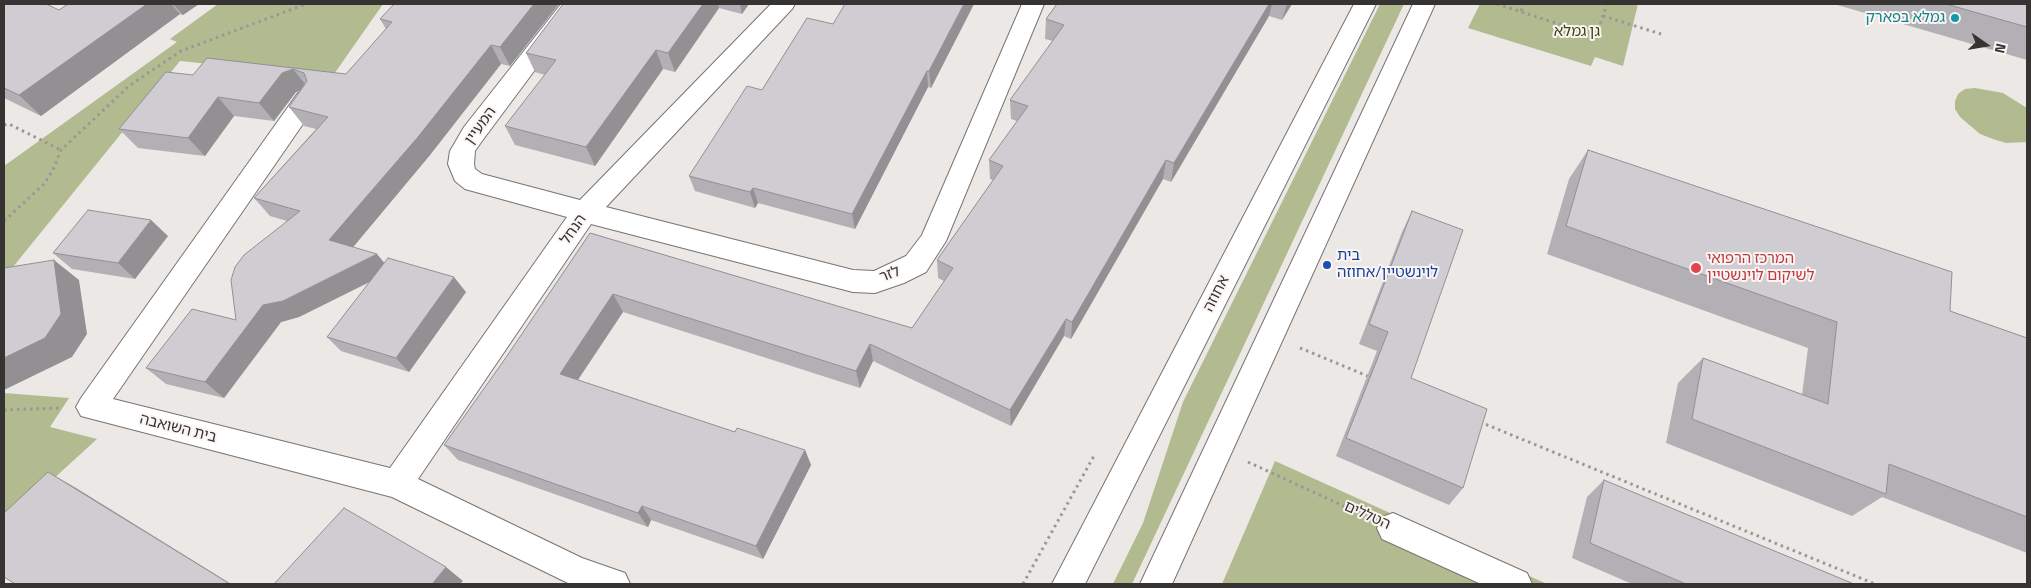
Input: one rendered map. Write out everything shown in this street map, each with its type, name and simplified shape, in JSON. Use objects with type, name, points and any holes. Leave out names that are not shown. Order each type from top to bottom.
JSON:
[{"type":"street","name":"המעיין","points":[[573,4],[473,134],[463,151],[461,164],[464,174],[474,182],[585,212]]},
{"type":"street","name":"הנחל","points":[[397,484],[585,212],[784,4]]},
{"type":"street","name":"לזר","points":[[585,212],[853,281],[875,282],[894,275],[916,264],[933,241],[1033,4]]},
{"type":"street","name":"אחוזה","points":[[1068,584],[1366,4]]},
{"type":"street","points":[[1156,584],[1424,4]]},
{"type":"street","points":[[91,407],[307,99]]},
{"type":"street","name":"בית השואבה","points":[[91,407],[397,484],[571,577],[614,584]]},
{"type":"street","name":"הטללים","points":[[1393,528],[1516,584]]},
{"type":"path","points":[[4,220],[44,184],[53,170],[61,150],[129,86],[181,51],[306,4]]},
{"type":"path","points":[[1497,4],[1596,36],[1606,4]]},
{"type":"path","points":[[1521,12],[1524,4]]},
{"type":"path","points":[[1603,16],[1661,34]]},
{"type":"path","points":[[4,125],[8,124],[61,150]]},
{"type":"path","points":[[1270,336],[1371,377]]},
{"type":"path","points":[[4,410],[91,407]]},
{"type":"path","points":[[1472,418],[1875,584]]},
{"type":"path","name":"הטללים","points":[[1218,449],[1393,528]]},
{"type":"green space","points":[[218,4],[383,4],[332,77],[180,61],[4,278],[4,166],[177,42],[170,39]]},
{"type":"green space","points":[[1380,4],[1404,4],[1132,584],[1113,584],[1143,523],[1183,402]]},
{"type":"green space","name":"גן גמלא","points":[[1480,4],[1638,4],[1623,66],[1595,57],[1591,66],[1468,28]]},
{"type":"green space","points":[[1975,88],[2003,93],[2027,108],[2027,142],[2006,143],[1993,139],[1980,134],[1960,117],[1955,109],[1955,101],[1958,94],[1965,89]]},
{"type":"green space","points":[[4,393],[69,398],[50,427],[97,439],[4,524]]},
{"type":"green space","points":[[1275,461],[1547,584],[1222,584]]},
{"type":"building","points":[[4,4],[46,4],[59,10],[68,4],[147,4],[19,95],[4,88]]},
{"type":"building","points":[[394,4],[534,4],[500,47],[491,45],[418,137],[329,240],[377,254],[283,301],[263,305],[205,382],[146,368],[192,309],[236,320],[231,280],[235,267],[244,255],[300,211],[254,198],[328,117],[289,107],[307,81],[304,73],[293,69],[282,73],[259,103],[218,97],[188,138],[119,129],[166,72],[193,75],[207,58],[346,74],[392,22],[380,19]]},
{"type":"building","points":[[563,4],[703,4],[668,53],[656,50],[586,147],[505,126],[556,60],[526,53]]},
{"type":"building","points":[[845,4],[964,4],[852,214],[753,188],[750,192],[689,176],[747,86],[762,90],[807,18],[833,24]]},
{"type":"building","points":[[1057,4],[1269,4],[1174,163],[1166,160],[1072,322],[1066,319],[1010,410],[870,344],[856,371],[613,294],[560,374],[735,432],[737,428],[805,450],[756,546],[642,506],[638,513],[444,445],[590,233],[912,328],[953,268],[937,260],[1003,166],[989,160],[1028,106],[1010,100],[1064,25],[1046,19]]},
{"type":"building","points":[[1946,4],[2027,4],[2027,27]]},
{"type":"building","points":[[1588,150],[1952,272],[1950,311],[2027,338],[2027,517],[1889,464],[1886,494],[1692,419],[1703,358],[1828,404],[1837,322],[1566,226]]},
{"type":"building","points":[[88,210],[151,220],[118,263],[53,253]]},
{"type":"building","points":[[1412,211],[1463,230],[1411,378],[1487,409],[1463,488],[1346,438],[1388,332],[1369,324]]},
{"type":"building","points":[[388,258],[454,277],[396,358],[327,337]]},
{"type":"building","points":[[54,260],[61,314],[45,338],[4,358],[4,268]]},
{"type":"building","points":[[48,472],[230,584],[15,584],[4,577],[4,513]]},
{"type":"building","points":[[1604,480],[1854,584],[1686,584],[1590,543]]},
{"type":"building","points":[[344,508],[446,567],[432,584],[274,584]]},
{"type":"place","name":"גמלא בפארק","points":[[1955,18]]},
{"type":"place","name":"בית לוינשטיין/אחוזה","points":[[1327,265]]},
{"type":"place","name":"המרכז הרפואי לשיקום לוינשטיין","points":[[1696,268]]}]
